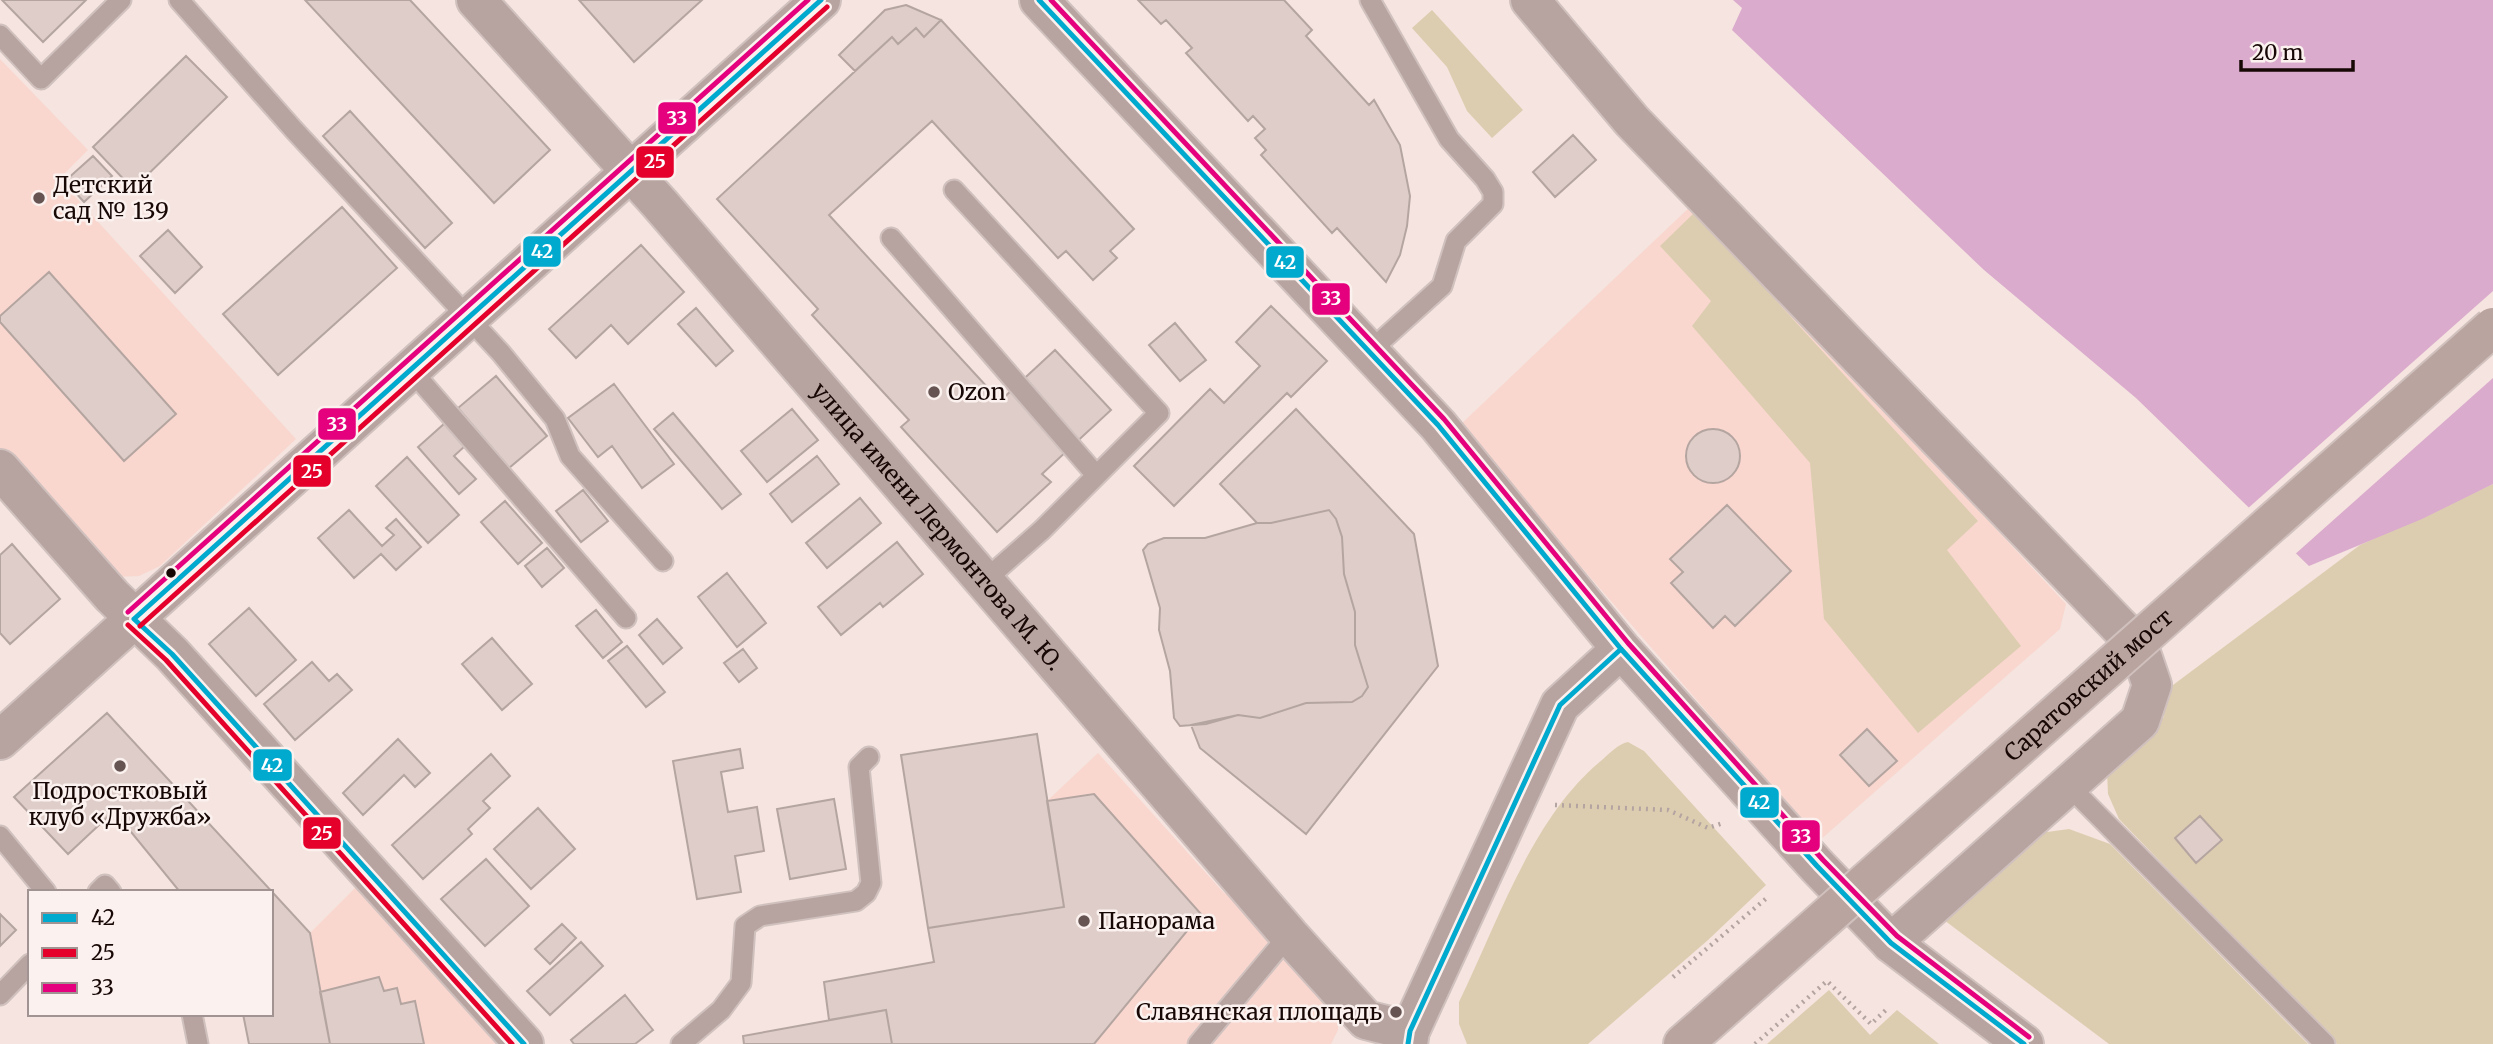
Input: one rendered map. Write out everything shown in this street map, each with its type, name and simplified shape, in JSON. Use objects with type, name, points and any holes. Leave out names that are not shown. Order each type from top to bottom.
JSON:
[{"type":"main road","name":"Саратовский мост","points":[[1695,1034],[2493,327]]},
{"type":"street","name":"улица имени Лермонтова М. Ю.","points":[[476,0],[629,172],[1289,935],[1364,1032],[1411,1040]]},
{"type":"street","points":[[0,740],[821,0]]},
{"type":"street","points":[[1039,0],[1438,425],[1622,649],[1745,789],[1891,943],[2024,1044]]},
{"type":"street","points":[[1530,0],[1632,121],[2139,647],[2152,685],[2140,720],[1891,943]]},
{"type":"street","points":[[0,469],[134,619],[172,654],[524,1044]]},
{"type":"street","points":[[1411,1040],[1560,705],[1622,649]]},
{"type":"lane","points":[[0,35],[41,79],[121,0]]},
{"type":"lane","points":[[179,0],[294,130],[467,317],[555,419],[570,456],[663,561]]},
{"type":"lane","points":[[1369,352],[1441,286],[1456,241],[1493,204],[1493,192],[1449,139],[1370,0]]},
{"type":"lane","points":[[954,190],[1159,413],[1042,530],[984,581]]},
{"type":"lane","points":[[891,238],[1096,475]]},
{"type":"lane","points":[[412,371],[626,618]]},
{"type":"lane","points":[[681,1044],[721,1010],[741,983],[745,926],[760,916],[856,901],[866,893],[871,883],[859,767],[869,757]]},
{"type":"lane","points":[[2067,784],[2325,1044]]},
{"type":"lane","points":[[0,836],[44,890]]},
{"type":"lane","points":[[1198,1044],[1289,935]]},
{"type":"lane","points":[[0,995],[28,966]]},
{"type":"lane","points":[[191,1016],[198,1044]]},
{"type":"path","points":[[1544,805],[1668,810],[1708,828],[1723,823]]},
{"type":"path","points":[[1673,977],[1768,897]]},
{"type":"path","points":[[1755,1044],[1827,981],[1871,1024],[1886,1009]]},
{"type":"shaded area","points":[[1733,0],[2493,0],[2493,484],[2422,519],[2309,566],[2136,398],[1984,270],[1732,30],[1742,8]]},
{"type":"shaded area","points":[[1432,10],[1523,110],[1492,138],[1467,111],[1447,67],[1412,28]]},
{"type":"shaded area","points":[[0,59],[88,150],[59,179],[296,439],[160,566],[139,576],[115,577],[0,449]]},
{"type":"shaded area","points":[[1693,204],[2066,604],[2060,629],[1819,841],[1459,426]]},
{"type":"shaded area","points":[[1695,212],[1978,521],[1947,550],[2021,646],[1918,733],[1824,619],[1810,463],[1692,326],[1711,301],[1660,246]]},
{"type":"shaded area","points":[[2493,484],[2493,1044],[2337,1044],[2119,819],[2108,794],[2107,771],[2164,717],[2165,691],[2360,545]]},
{"type":"shaded area","points":[[1628,742],[1644,751],[1766,885],[1708,940],[1588,1044],[1467,1044],[1459,1024],[1459,1002],[1519,872],[1536,841],[1577,783],[1614,749]]},
{"type":"shaded area","points":[[1098,753],[1224,893],[1236,895],[1338,1017],[1338,1030],[1331,1044],[892,1044],[886,1010],[829,1020],[824,982],[934,962],[928,928],[1047,801]]},
{"type":"shaded area","points":[[2069,829],[2110,844],[2308,1044],[2109,1044],[1944,920],[2040,833]]},
{"type":"shaded area","points":[[357,886],[500,1044],[330,1044],[310,933]]},
{"type":"shaded area","points":[[1829,990],[1870,1035],[1897,1010],[1939,1044],[1767,1044]]},
{"type":"pier","points":[[2493,291],[2493,378],[2293,556],[2246,510]]},
{"type":"building","points":[[2,0],[86,0],[43,42]]},
{"type":"building","points":[[305,0],[410,0],[550,150],[494,203]]},
{"type":"building","points":[[579,0],[702,0],[634,62]]},
{"type":"building","points":[[1138,0],[1284,0],[1312,30],[1306,36],[1369,105],[1374,100],[1400,145],[1410,196],[1400,255],[1386,282],[1337,228],[1332,233],[1261,155],[1266,150],[1255,138],[1265,129],[1253,116],[1248,121],[1186,53],[1192,48],[1166,20],[1161,24]]},
{"type":"building","points":[[906,5],[941,20],[924,37],[916,28],[898,44],[892,37],[855,71],[839,55],[885,10]]},
{"type":"building","points":[[941,20],[1134,229],[1110,251],[1117,258],[1093,280],[1066,251],[1058,258],[932,121],[829,215],[1000,401],[1055,350],[1111,410],[1042,474],[1051,482],[997,532],[901,427],[909,420],[812,315],[818,309],[717,199],[892,37],[898,44],[916,28],[924,37]]},
{"type":"building","points":[[186,56],[227,97],[133,189],[93,147]]},
{"type":"building","points":[[350,111],[452,223],[425,248],[323,136]]},
{"type":"building","points":[[1573,135],[1596,160],[1555,197],[1533,172]]},
{"type":"building","points":[[93,156],[112,176],[84,202],[65,181]]},
{"type":"building","points":[[342,207],[397,268],[278,375],[223,314]]},
{"type":"building","points":[[168,230],[202,267],[175,293],[140,256]]},
{"type":"building","points":[[641,245],[684,292],[628,344],[611,325],[576,358],[549,329]]},
{"type":"building","points":[[49,272],[176,414],[124,461],[0,322],[0,316]]},
{"type":"building","points":[[1271,306],[1327,361],[1291,397],[1287,393],[1174,506],[1134,466],[1210,389],[1224,403],[1260,366],[1236,342]]},
{"type":"building","points":[[696,308],[733,351],[716,366],[678,324]]},
{"type":"building","points":[[1175,323],[1206,360],[1180,381],[1149,345]]},
{"type":"building","points":[[496,376],[547,436],[509,468],[458,408]]},
{"type":"building","points":[[614,384],[674,464],[642,488],[612,446],[598,457],[568,418]]},
{"type":"building","points":[[792,409],[818,440],[767,482],[741,451]]},
{"type":"building","points":[[1296,409],[1414,534],[1438,666],[1306,834],[1200,748],[1191,725],[1238,715],[1260,718],[1306,703],[1352,702],[1362,696],[1368,687],[1355,645],[1355,612],[1344,574],[1342,537],[1336,519],[1329,510],[1271,523],[1257,523],[1220,484]]},
{"type":"building","points":[[673,413],[741,494],[722,509],[654,429]]},
{"type":"building","points":[[445,423],[465,446],[454,456],[476,479],[459,494],[418,447]]},
{"type":"building","points":[[1713,429],[1732,437],[1740,456],[1732,475],[1713,483],[1694,475],[1686,456],[1694,437]]},
{"type":"building","points":[[817,456],[839,484],[792,522],[770,494]]},
{"type":"building","points":[[407,457],[459,515],[428,543],[376,486]]},
{"type":"building","points":[[583,490],[608,521],[581,542],[556,511]]},
{"type":"building","points":[[860,498],[881,523],[827,568],[806,543]]},
{"type":"building","points":[[505,501],[542,543],[518,564],[481,522]]},
{"type":"building","points":[[1727,505],[1791,571],[1735,626],[1725,616],[1713,628],[1671,583],[1683,572],[1670,559]]},
{"type":"building","points":[[349,510],[382,546],[394,535],[386,528],[396,519],[421,547],[396,570],[381,554],[354,578],[318,538]]},
{"type":"building","points":[[1329,510],[1336,519],[1342,537],[1344,574],[1355,612],[1355,645],[1368,687],[1362,696],[1352,702],[1306,703],[1260,718],[1238,715],[1206,724],[1180,726],[1174,718],[1170,671],[1159,630],[1160,608],[1143,550],[1148,544],[1164,538],[1205,538],[1257,523],[1271,523]]},
{"type":"building","points":[[897,542],[923,574],[883,607],[880,603],[841,635],[818,607]]},
{"type":"building","points":[[12,544],[60,599],[10,644],[0,633],[0,555]]},
{"type":"building","points":[[547,548],[564,568],[542,587],[525,566]]},
{"type":"building","points":[[727,573],[766,623],[737,647],[698,597]]},
{"type":"building","points":[[249,608],[296,660],[256,696],[209,644]]},
{"type":"building","points":[[596,610],[622,642],[603,658],[576,626]]},
{"type":"building","points":[[657,619],[682,648],[663,664],[639,635]]},
{"type":"building","points":[[492,638],[532,684],[502,710],[462,664]]},
{"type":"building","points":[[627,646],[665,692],[646,707],[608,661]]},
{"type":"building","points":[[743,649],[757,668],[739,682],[724,663]]},
{"type":"building","points":[[312,662],[329,681],[337,674],[352,690],[295,740],[264,704]]},
{"type":"building","points":[[107,713],[270,890],[178,890],[114,811],[68,854],[14,797]]},
{"type":"building","points":[[1867,729],[1897,761],[1869,786],[1840,755]]},
{"type":"building","points":[[1037,734],[1064,907],[928,928],[901,755]]},
{"type":"building","points":[[398,739],[430,773],[415,787],[404,775],[363,815],[343,793]]},
{"type":"building","points":[[740,749],[743,768],[721,772],[728,812],[757,807],[764,851],[735,856],[741,892],[697,899],[673,761]]},
{"type":"building","points":[[491,754],[510,776],[483,801],[490,808],[468,829],[472,834],[423,879],[392,845]]},
{"type":"building","name":"Панорама","points":[[1094,794],[1201,914],[1094,1044],[892,1044],[886,1010],[829,1020],[824,982],[934,962],[928,928],[1064,907],[1047,801]]},
{"type":"building","points":[[834,799],[846,869],[790,879],[777,809]]},
{"type":"building","points":[[538,808],[575,849],[531,889],[494,849]]},
{"type":"building","points":[[2200,816],[2222,840],[2196,863],[2175,838]]},
{"type":"building","points":[[486,859],[529,906],[485,946],[441,899]]},
{"type":"building","points":[[273,893],[310,933],[330,1044],[249,1044],[243,1016],[273,1016]]},
{"type":"building","points":[[0,914],[16,930],[0,946]]},
{"type":"building","points":[[562,924],[576,938],[550,964],[535,949]]},
{"type":"building","points":[[581,942],[603,966],[550,1015],[527,991]]},
{"type":"building","points":[[379,977],[384,991],[397,988],[401,1004],[415,1001],[424,1044],[330,1044],[320,992]]},
{"type":"building","points":[[625,995],[653,1030],[635,1044],[574,1044],[571,1040]]},
{"type":"building","points":[[886,1010],[892,1044],[744,1044],[743,1036]]},
{"type":"transit line","name":"33","points":[[128,612],[808,0]]},
{"type":"transit line","name":"42","points":[[524,1044],[172,654],[134,619],[821,0]]},
{"type":"transit line","name":"42","points":[[1039,0],[1438,425],[1621,649],[1817,866],[1891,943],[2024,1044]]},
{"type":"transit line","name":"33","points":[[1051,0],[1444,419],[1628,643],[1823,860],[1897,936],[2029,1037]]},
{"type":"transit line","name":"25","points":[[140,626],[827,7]]},
{"type":"transit line","name":"25","points":[[128,625],[166,660],[512,1044]]},
{"type":"transit line","name":"42","points":[[1408,1044],[1410,1031],[1560,705],[1621,649]]},
{"type":"place","name":"Детский сад № 139","points":[[39,198]]},
{"type":"place","name":"Ozon","points":[[934,392]]},
{"type":"place","name":"Подростковый клуб «Дружба»","points":[[120,766]]},
{"type":"place","name":"Панорама","points":[[1084,921]]},
{"type":"place","name":"Славянская площадь","points":[[1396,1012]]}]
